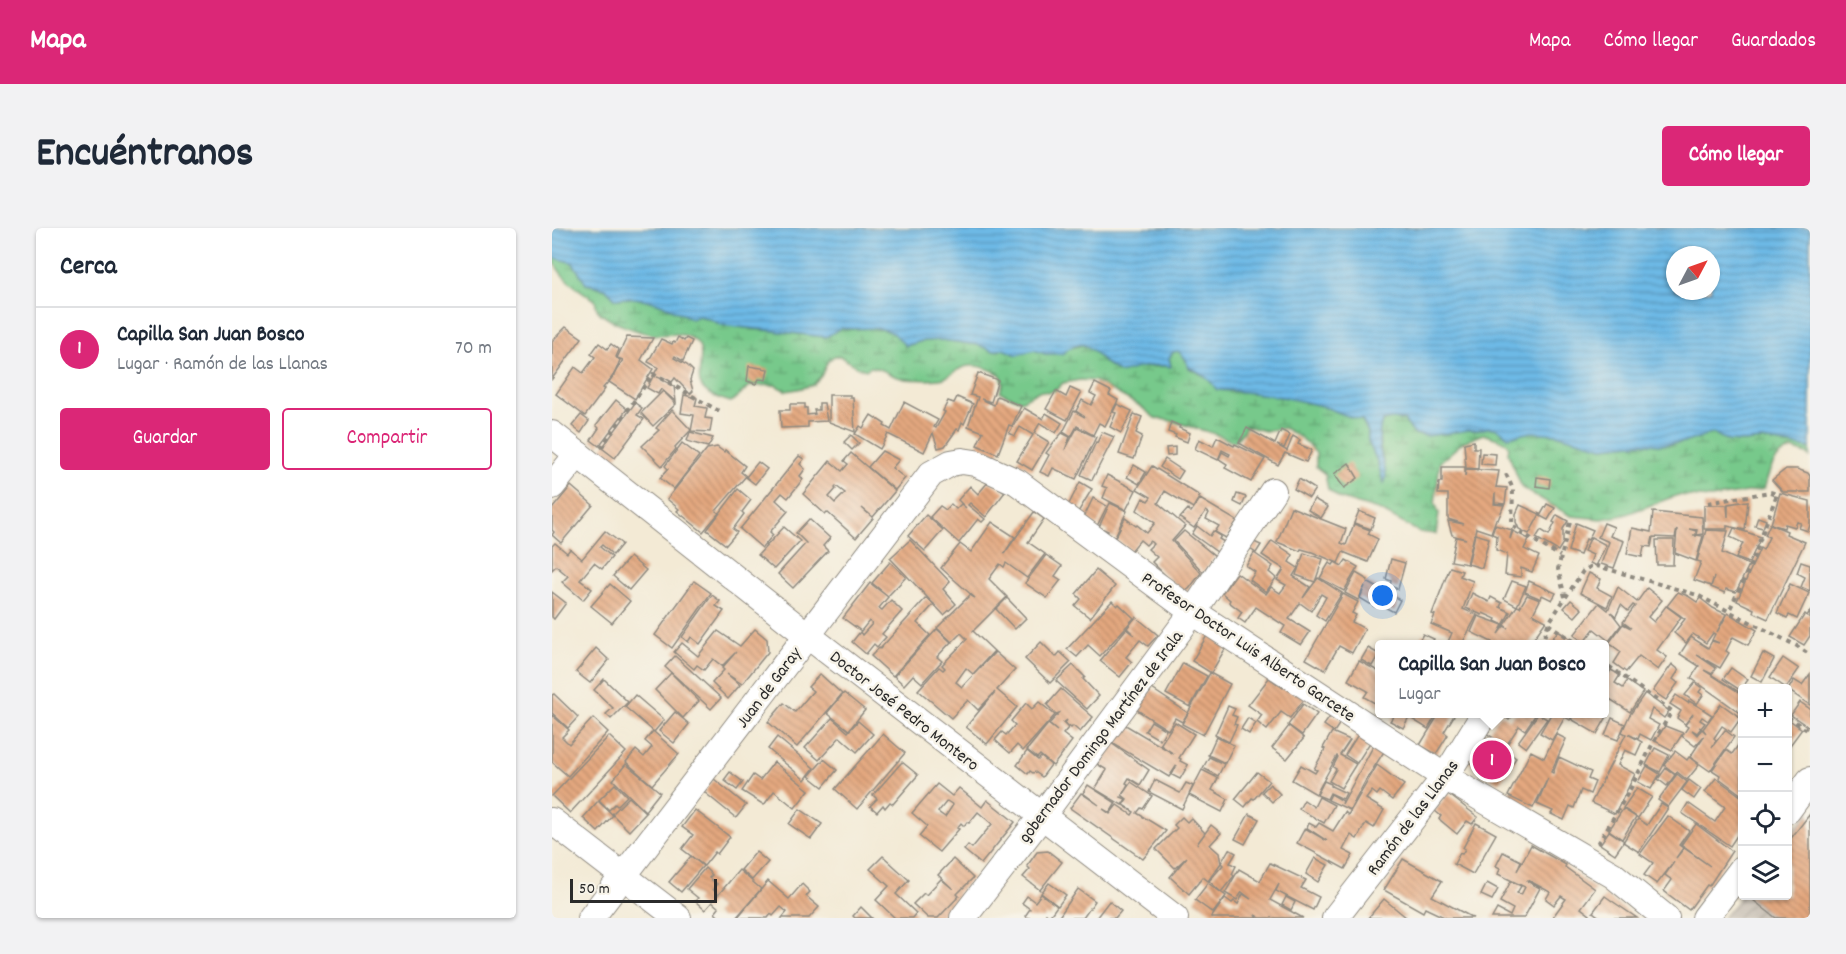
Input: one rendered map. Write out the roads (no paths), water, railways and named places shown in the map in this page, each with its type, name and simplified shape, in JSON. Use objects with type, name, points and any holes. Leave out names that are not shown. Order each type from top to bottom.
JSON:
[{"type":"street","name":"Doctor José Pedro Montero","points":[[552,434],[807,635],[1174,918]]},
{"type":"street","points":[[552,486],[584,458]]},
{"type":"street","name":"Profesor Doctor Luis Alberto Garcete","points":[[951,463],[962,461],[975,463],[1017,482],[1193,612],[1445,777],[1612,875],[1665,918]]},
{"type":"street","name":"Juan de Garay","points":[[591,918],[931,474],[951,463]]},
{"type":"street","name":"gobernador Domingo Martínez de Irala","points":[[963,918],[1042,816],[1193,612],[1273,491]]},
{"type":"street","name":"Ramón de las Llanas","points":[[1335,918],[1445,777],[1482,718]]},
{"type":"street","points":[[1792,805],[1810,780]]},
{"type":"street","points":[[552,822],[678,918]]},
{"type":"street","points":[[1705,918],[1738,875]]},
{"type":"water","points":[[552,228],[1810,228],[1810,448],[1762,440],[1728,441],[1713,433],[1686,442],[1603,447],[1556,434],[1532,432],[1508,437],[1493,428],[1427,436],[1414,434],[1404,420],[1391,419],[1382,421],[1379,435],[1385,472],[1384,484],[1362,420],[1293,399],[1217,390],[1205,376],[1189,368],[1185,358],[1178,351],[1173,352],[1169,358],[1171,367],[1152,366],[1120,373],[1084,345],[1074,346],[1062,354],[1045,354],[1034,350],[1017,355],[1003,349],[993,351],[979,345],[942,340],[922,341],[906,346],[889,331],[876,328],[841,328],[826,337],[721,325],[708,318],[698,316],[692,319],[646,300],[616,299],[605,288],[586,284],[573,263],[552,257]]},
{"type":"place","name":"Capilla San Juan Bosco","points":[[1492,760]]}]
